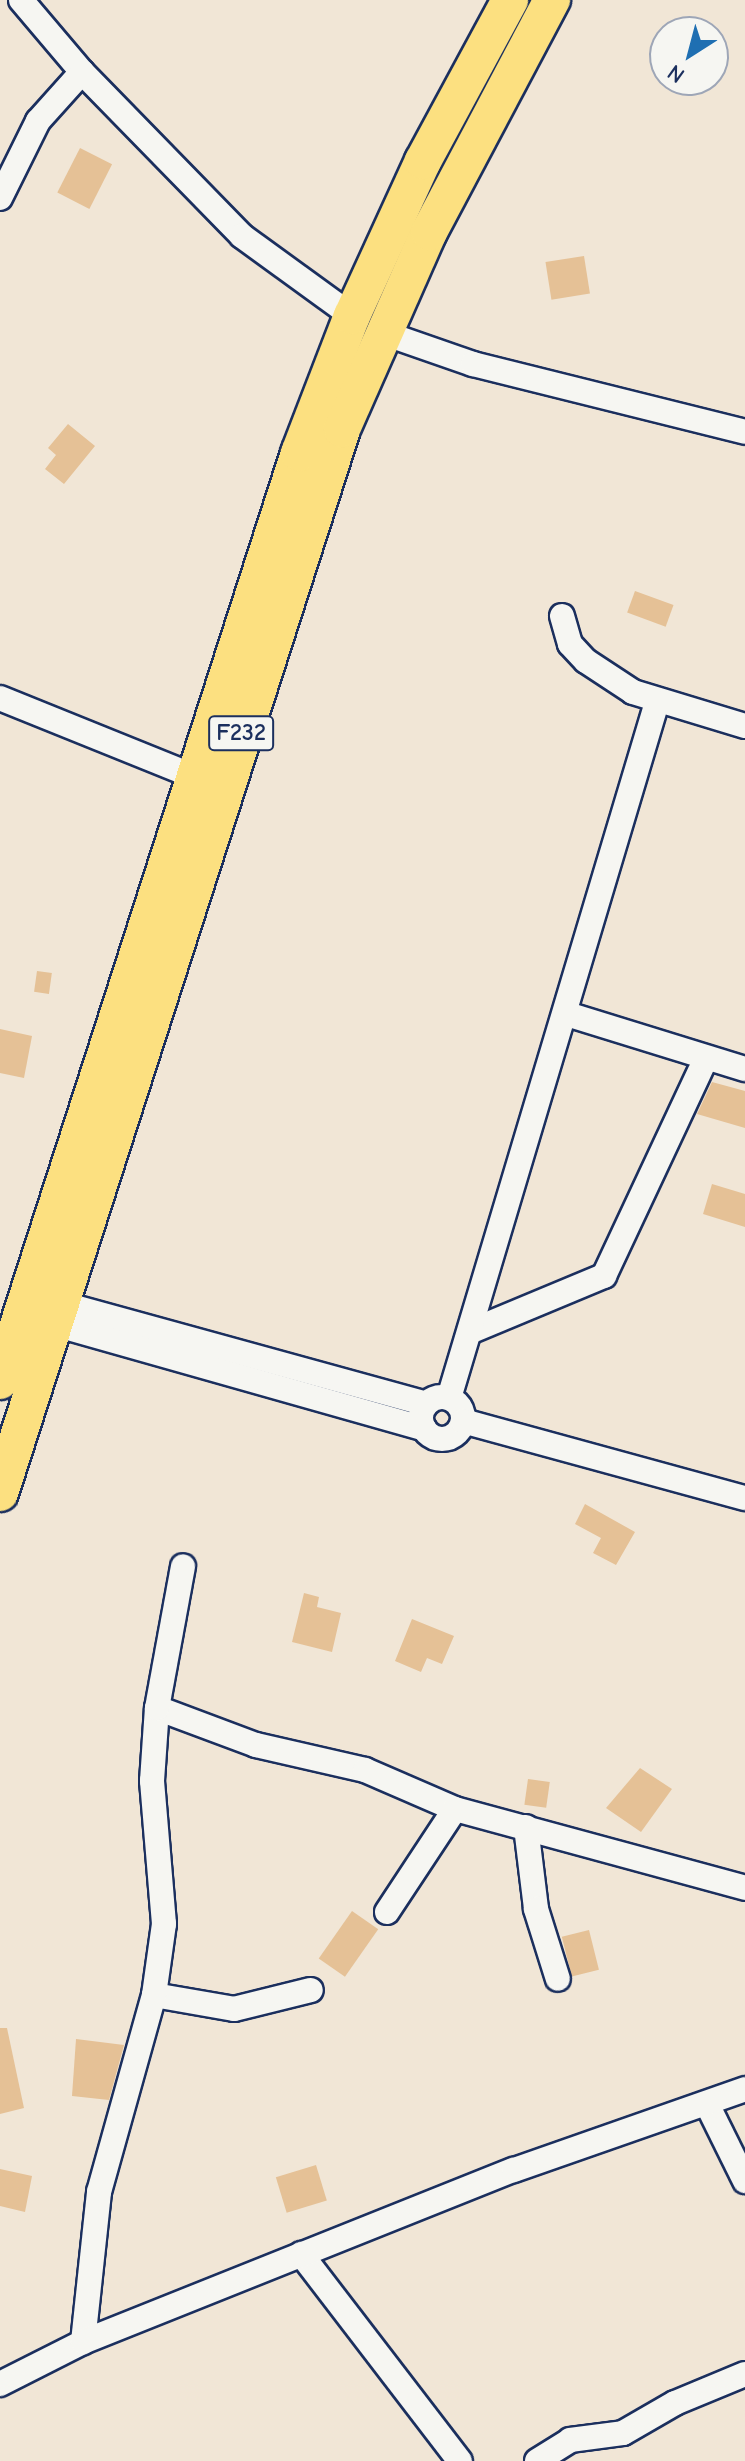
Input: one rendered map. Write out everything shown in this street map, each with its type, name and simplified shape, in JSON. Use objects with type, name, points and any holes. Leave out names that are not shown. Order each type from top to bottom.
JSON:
[{"type":"highway","name":"F232","points":[[0,1381],[191,775],[299,453],[352,316],[423,161],[510,0]]},
{"type":"highway","name":"F232","points":[[0,1493],[288,585],[342,429],[429,232],[552,0]]},
{"type":"street","points":[[21,0],[82,72],[242,236],[352,316]]},
{"type":"street","points":[[0,198],[38,121],[82,72]]},
{"type":"street","points":[[384,333],[473,364],[745,432]]},
{"type":"street","points":[[562,616],[570,644],[586,661],[657,702],[745,726]]},
{"type":"street","points":[[0,698],[191,775]]},
{"type":"street","points":[[433,1410],[474,1330],[657,702]]},
{"type":"street","points":[[567,1014],[745,1069]]},
{"type":"street","points":[[474,1330],[604,1276],[706,1058]]},
{"type":"street","points":[[57,1313],[433,1410],[460,1406],[463,1421]]},
{"type":"street","points":[[433,1410],[447,1438],[463,1421]]},
{"type":"street","points":[[463,1421],[745,1498]]},
{"type":"street","points":[[83,2342],[99,2192],[154,1995],[164,1924],[152,1781],[157,1708],[183,1566]]},
{"type":"street","points":[[157,1708],[256,1745],[365,1770],[455,1809],[745,1888]]},
{"type":"street","points":[[387,1912],[455,1809]]},
{"type":"street","points":[[526,1827],[536,1909],[558,1979]]},
{"type":"street","points":[[154,1995],[234,2009],[311,1990]]},
{"type":"street","points":[[0,2384],[83,2342],[301,2254],[514,2170],[745,2089]]},
{"type":"street","points":[[707,2104],[745,2181]]},
{"type":"street","points":[[301,2254],[460,2461]]},
{"type":"street","points":[[537,2461],[570,2440],[623,2433],[675,2403],[745,2374]]},
{"type":"building","points":[[80,148],[112,164],[89,209],[57,193]]},
{"type":"building","points":[[584,256],[590,294],[551,300],[545,262]]},
{"type":"building","points":[[68,424],[95,446],[64,484],[45,469],[56,455],[48,448]]},
{"type":"building","points":[[635,591],[674,605],[666,627],[627,613]]},
{"type":"building","points":[[37,971],[52,973],[49,994],[34,992]]},
{"type":"building","points":[[0,1029],[32,1036],[24,1078],[0,1073]]},
{"type":"building","points":[[712,1082],[745,1091],[745,1128],[697,1114]]},
{"type":"building","points":[[712,1184],[745,1194],[745,1227],[703,1214]]},
{"type":"building","points":[[585,1504],[635,1532],[616,1565],[593,1553],[601,1538],[575,1524]]},
{"type":"building","points":[[304,1593],[319,1597],[317,1607],[341,1613],[332,1652],[292,1642]]},
{"type":"building","points":[[412,1619],[454,1636],[442,1664],[427,1658],[421,1672],[395,1661]]},
{"type":"building","points":[[640,1768],[672,1789],[641,1832],[606,1808]]},
{"type":"building","points":[[528,1779],[550,1782],[546,1808],[524,1805]]},
{"type":"building","points":[[352,1911],[378,1929],[345,1977],[319,1959]]},
{"type":"building","points":[[589,1930],[599,1970],[572,1977],[562,1937]]},
{"type":"building","points":[[0,2028],[7,2028],[24,2108],[0,2114]]},
{"type":"building","points":[[76,2039],[124,2045],[109,2100],[72,2096]]},
{"type":"building","points":[[316,2165],[327,2200],[287,2213],[276,2177]]},
{"type":"building","points":[[0,2169],[32,2176],[25,2212],[0,2206]]}]
